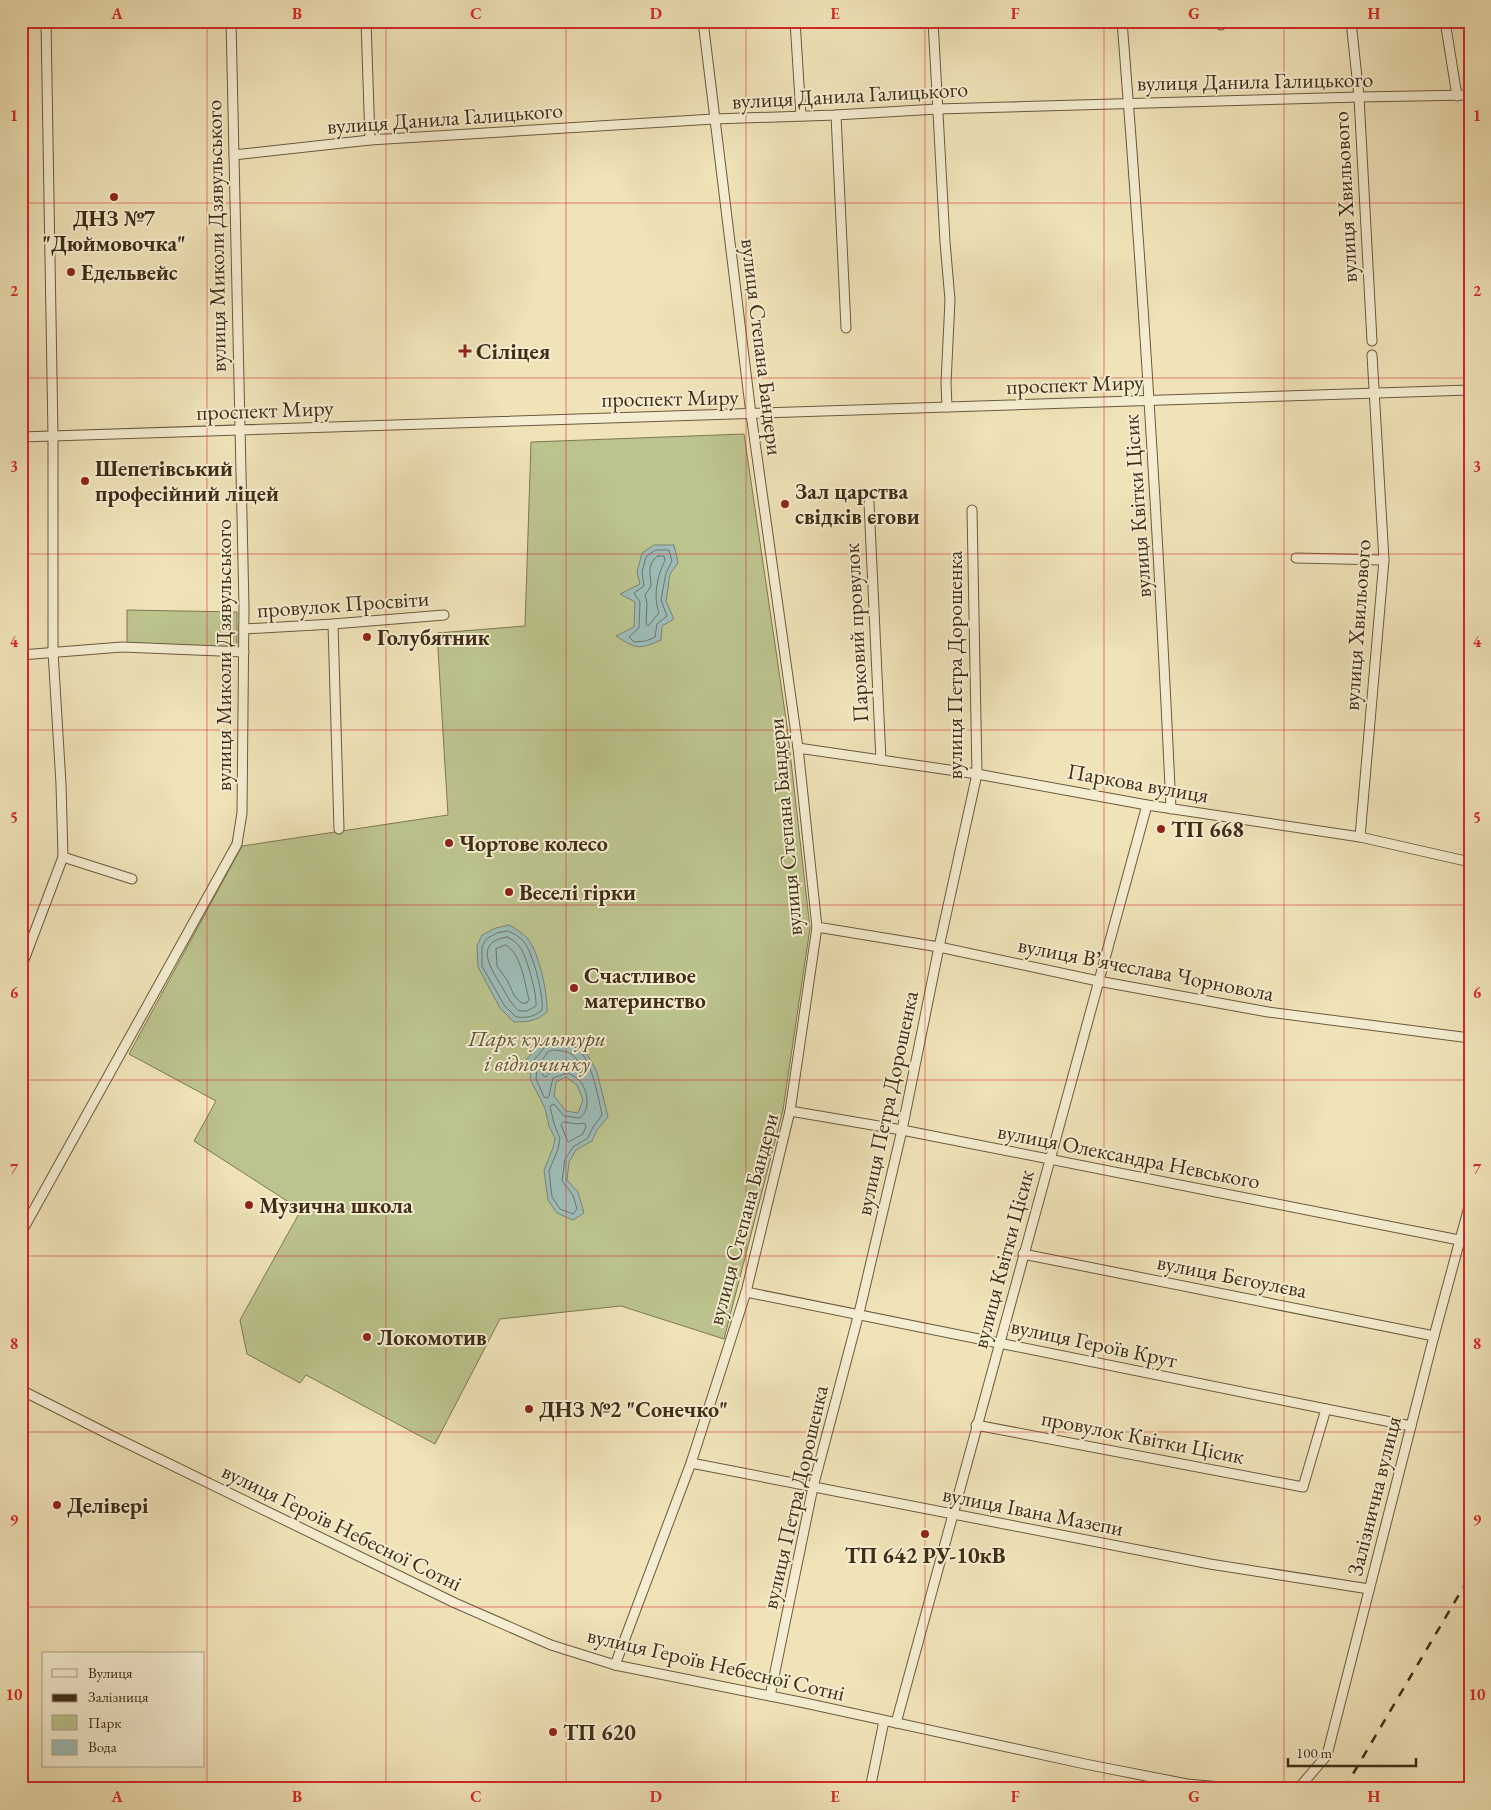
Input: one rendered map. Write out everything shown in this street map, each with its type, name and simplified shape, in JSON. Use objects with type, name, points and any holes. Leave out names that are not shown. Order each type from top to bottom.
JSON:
[{"type":"street","points":[[21,968],[63,857],[61,784],[53,652],[53,436],[46,21]]},
{"type":"street","name":"вулиця Миколи Дзявульського","points":[[21,1233],[237,844],[242,813],[244,629],[231,21]]},
{"type":"street","points":[[366,21],[370,140]]},
{"type":"street","name":"вулиця Степана Бандери","points":[[615,1665],[691,1463],[746,1292],[790,1111],[817,927],[798,748],[750,414],[703,21]]},
{"type":"street","points":[[795,21],[801,116]]},
{"type":"street","points":[[933,21],[950,300],[946,383],[947,407]]},
{"type":"street","name":"вулиця Квітки Цісик","points":[[1122,21],[1162,601],[1171,809]]},
{"type":"street","name":"вулиця Хвильового","points":[[1351,21],[1359,97],[1372,341]]},
{"type":"street","points":[[1445,21],[1457,96]]},
{"type":"street","name":"вулиця Данила Галицького","points":[[234,155],[370,140],[714,119],[937,109],[1470,95]]},
{"type":"street","points":[[836,115],[846,328]]},
{"type":"street","name":"вулиця Хвильового","points":[[1360,837],[1384,560],[1372,355]]},
{"type":"street","name":"проспект Миру","points":[[21,437],[1470,390]]},
{"type":"street","name":"Парковий провулок","points":[[869,503],[881,760]]},
{"type":"street","name":"вулиця Петра Дорошенка","points":[[770,1696],[812,1486],[859,1313],[902,1130],[939,947],[977,774],[972,510]]},
{"type":"street","points":[[1296,558],[1384,560]]},
{"type":"street","name":"провулок Просвіти","points":[[244,629],[444,615]]},
{"type":"street","points":[[333,624],[339,829]]},
{"type":"street","name":"провулок Просвіти","points":[[21,655],[122,647],[244,652]]},
{"type":"street","name":"Паркова вулиця","points":[[798,748],[977,774],[1171,809],[1360,837],[1470,862]]},
{"type":"street","name":"вулиця Квітки Цісик","points":[[896,1723],[1147,805]]},
{"type":"street","points":[[63,857],[132,879]]},
{"type":"street","name":"вулиця Вʼячеслава Чорновола","points":[[817,927],[939,947],[1098,981],[1268,1012],[1470,1038]]},
{"type":"street","name":"вулиця Олександра Невського","points":[[790,1111],[902,1130],[1459,1240]]},
{"type":"street","name":"Залізнична вулиця","points":[[1298,1789],[1327,1755],[1470,1203]]},
{"type":"street","name":"вулиця Бєгоулєва","points":[[1023,1254],[1434,1336]]},
{"type":"street","name":"вулиця Героїв Крут","points":[[746,1292],[859,1313],[1411,1426]]},
{"type":"street","name":"вулиця Героїв Небесної Сотні","points":[[21,1390],[456,1603],[551,1645],[615,1665],[770,1696],[1085,1764],[1187,1784],[1244,1789]]},
{"type":"street","name":"провулок Квітки Цісик","points":[[976,1425],[1303,1487],[1326,1409]]},
{"type":"street","name":"вулиця Івана Мазепи","points":[[691,1463],[1210,1564],[1370,1589]]},
{"type":"street","points":[[870,1789],[884,1721]]},
{"type":"green space","name":"Парк культури і відпочинку","points":[[744,434],[787,726],[810,928],[783,1110],[724,1339],[621,1306],[500,1319],[435,1444],[306,1375],[300,1383],[247,1354],[240,1320],[301,1210],[194,1141],[216,1101],[129,1054],[242,846],[448,815],[437,633],[525,626],[531,442]]},
{"type":"green space","points":[[127,610],[237,612],[237,645],[232,649],[127,645]]},
{"type":"water","points":[[654,545],[674,545],[678,563],[670,574],[666,601],[674,619],[662,626],[661,640],[638,647],[628,644],[616,636],[634,627],[635,602],[620,594],[640,584],[637,572],[642,553]]},
{"type":"water","points":[[509,925],[522,933],[532,945],[542,974],[546,995],[547,1012],[540,1017],[524,1022],[514,1022],[500,1008],[478,967],[477,946],[482,935],[496,928]]},
{"type":"water","points":[[552,1039],[570,1040],[583,1047],[597,1072],[608,1117],[597,1130],[592,1141],[576,1150],[569,1162],[567,1180],[578,1192],[584,1213],[573,1220],[557,1213],[548,1200],[544,1170],[555,1138],[549,1126],[545,1108],[530,1079],[532,1067],[526,1060],[542,1042]],"holes":[[[566,1077],[577,1085],[583,1100],[578,1113],[566,1111],[554,1096],[556,1082]]]},
{"type":"railway","points":[[1344,1789],[1470,1576]]},
{"type":"place","name":"ДНЗ №7 \"Дюймовочка\"","points":[[114,197]]},
{"type":"place","name":"Едельвейс","points":[[71,272]]},
{"type":"place","name":"Сіліцея","points":[[465,351]]},
{"type":"place","name":"Шепетівський професійний ліцей","points":[[85,481]]},
{"type":"place","name":"Зал царства свідків єгови","points":[[785,504]]},
{"type":"place","name":"Голубятник","points":[[367,637]]},
{"type":"place","name":"ТП 668","points":[[1161,829]]},
{"type":"place","name":"Чортове колесо","points":[[449,843]]},
{"type":"place","name":"Веселі гірки","points":[[509,892]]},
{"type":"place","name":"Счастливое материнство","points":[[574,988]]},
{"type":"place","name":"Музична школа","points":[[249,1205]]},
{"type":"place","name":"Локомотив","points":[[367,1337]]},
{"type":"place","name":"ДНЗ №2 \"Сонечко\"","points":[[529,1409]]},
{"type":"place","name":"Делівері","points":[[57,1505]]},
{"type":"place","name":"ТП 642 РУ-10кВ","points":[[925,1534]]},
{"type":"place","name":"ТП 620","points":[[553,1732]]}]
